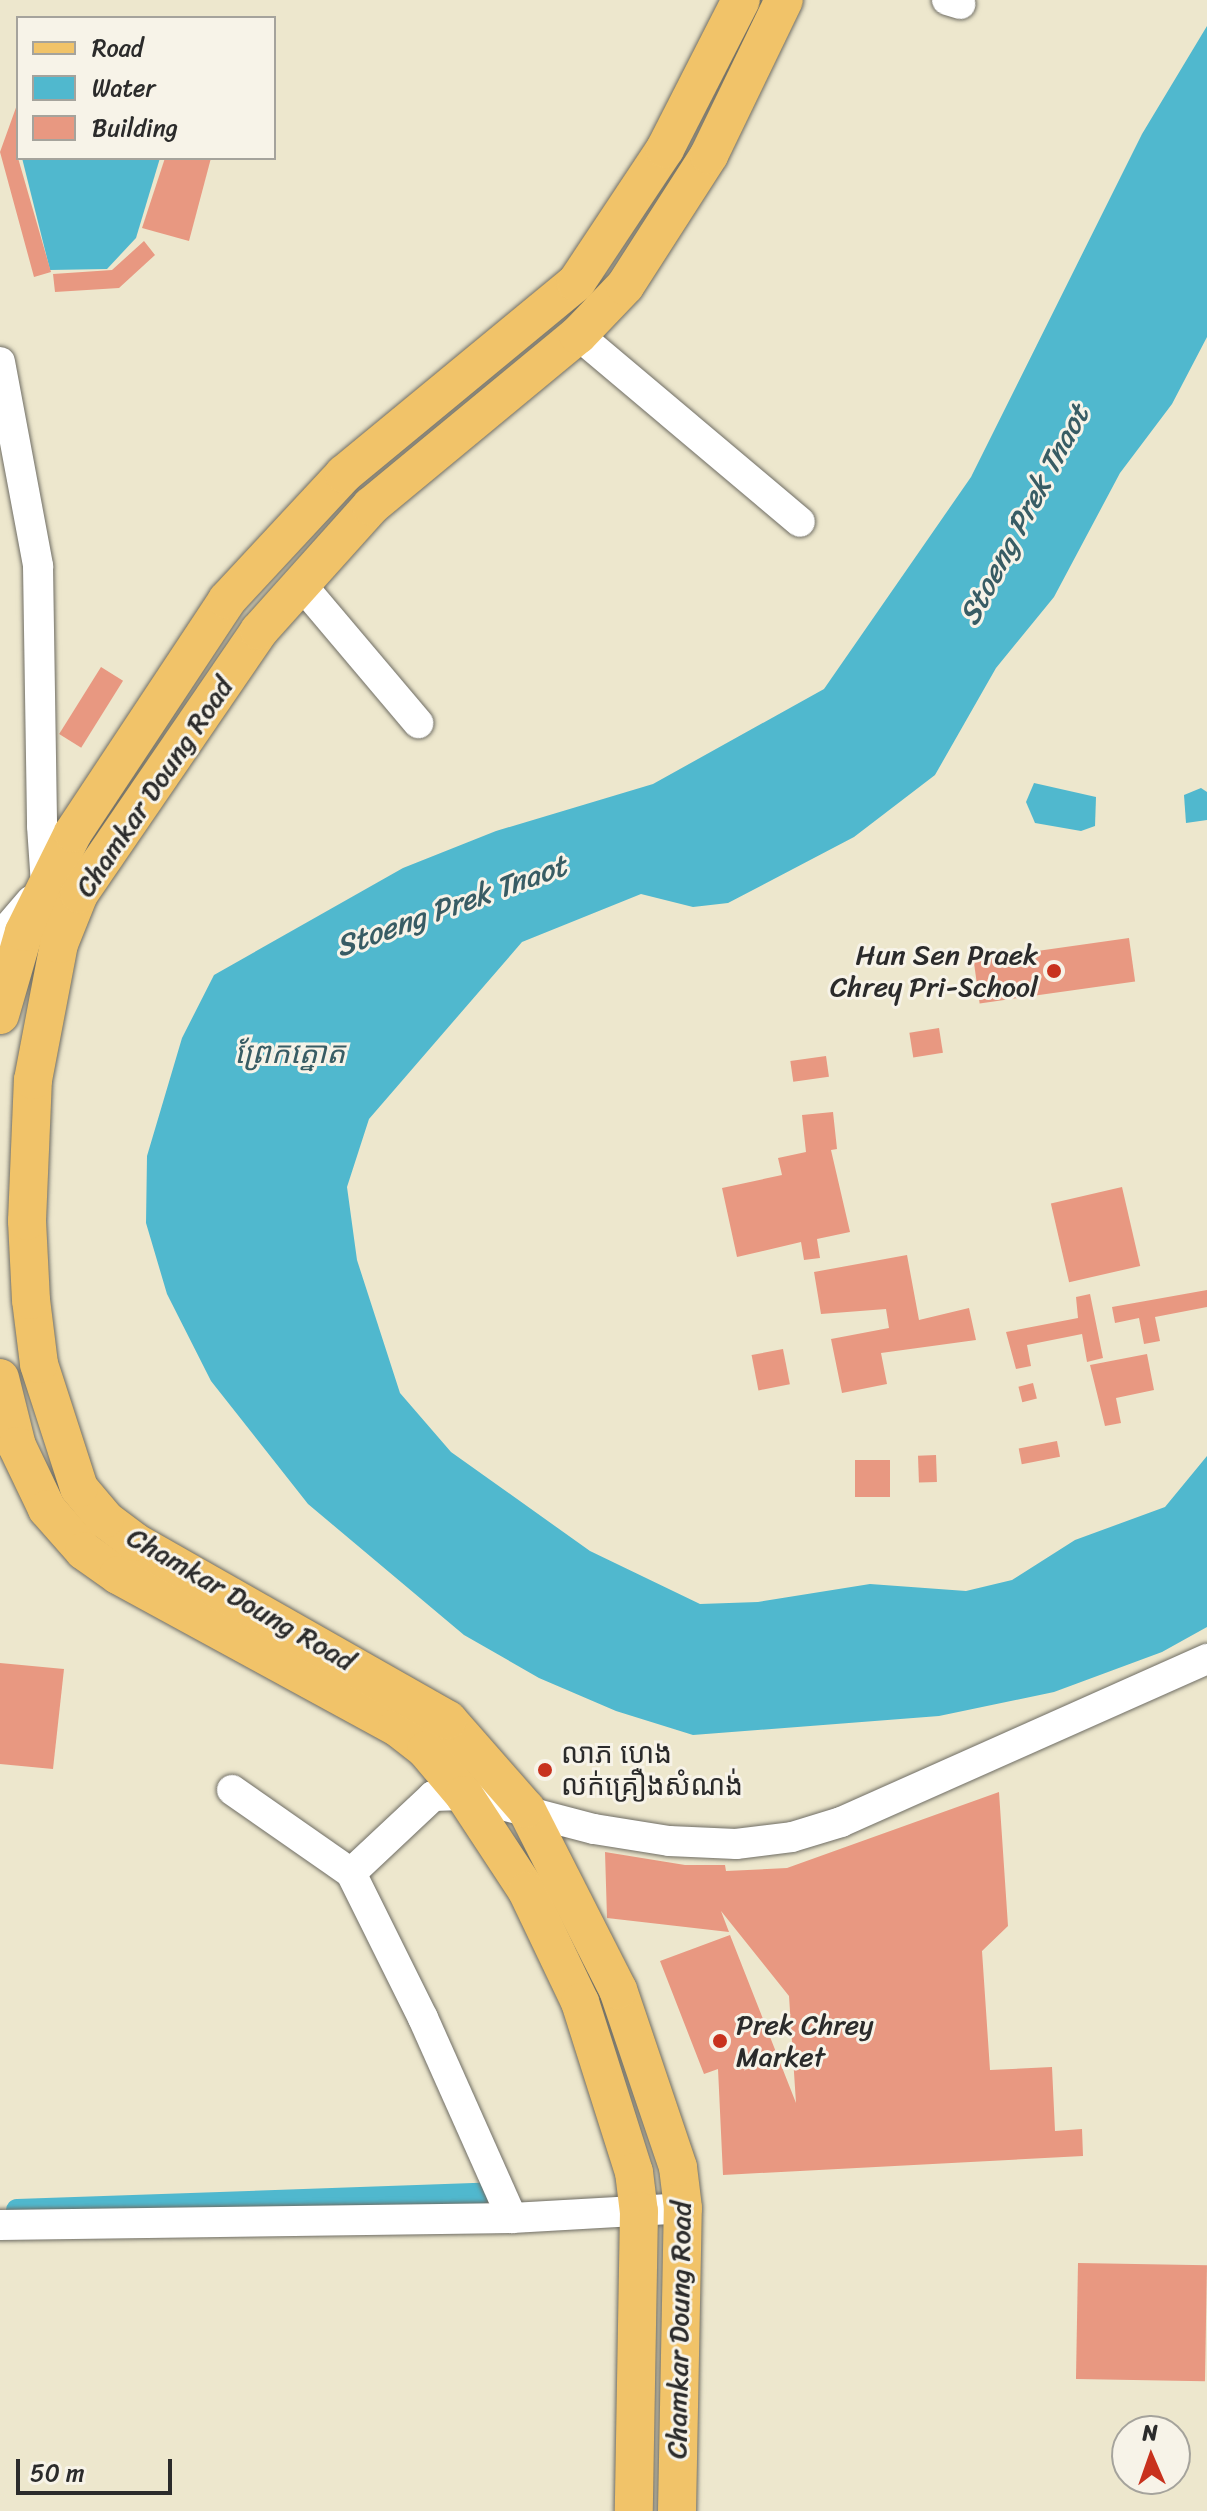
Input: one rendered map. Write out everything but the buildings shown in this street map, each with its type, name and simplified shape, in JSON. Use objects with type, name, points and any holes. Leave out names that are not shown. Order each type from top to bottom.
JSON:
[{"type":"main road","name":"Chamkar Doung Road","points":[[677,2511],[683,2208],[674,2154],[618,1990],[526,1809],[448,1720],[135,1542],[105,1519],[79,1488],[39,1364],[14,1221],[44,1007],[59,944],[63,889],[73,833],[219,613],[281,537],[344,474],[545,311],[598,254],[665,149],[741,0]]},
{"type":"main road","name":"Chamkar Doung Road","points":[[0,1015],[24,932],[63,889],[299,582],[371,506],[578,335],[625,286],[709,155],[784,0]]},
{"type":"main road","name":"Chamkar Doung Road","points":[[0,1378],[17,1446],[47,1509],[84,1551],[118,1575],[397,1727],[426,1750],[464,1795],[527,1891],[580,2002],[623,2130],[639,2211],[634,2511]]},
{"type":"street","points":[[578,335],[800,522]]},
{"type":"street","points":[[0,362],[38,566],[63,889],[0,937]]},
{"type":"street","points":[[299,582],[418,723]]},
{"type":"street","points":[[351,1873],[433,1796],[464,1795],[594,1829],[669,1841],[745,1844],[792,1837],[841,1822],[1207,1659]]},
{"type":"street","points":[[232,1790],[351,1873],[423,2018],[512,2218]]},
{"type":"street","points":[[0,2225],[512,2218],[683,2208]]},
{"type":"water","name":"ព្រែកត្នោត","points":[[1207,26],[1207,337],[1172,404],[1120,473],[1054,597],[996,668],[935,775],[854,837],[728,903],[693,907],[641,894],[522,942],[369,1119],[347,1187],[357,1260],[400,1393],[451,1452],[590,1551],[700,1604],[758,1602],[870,1584],[966,1591],[1012,1580],[1075,1540],[1165,1507],[1207,1456],[1207,1627],[1162,1652],[1054,1692],[939,1716],[693,1735],[616,1711],[539,1678],[464,1635],[308,1504],[211,1381],[167,1294],[146,1223],[147,1156],[182,1038],[214,975],[403,868],[496,831],[653,784],[824,689],[971,477],[1142,134]]},
{"type":"water","points":[[22,160],[159,160],[136,238],[107,269],[50,270]]},
{"type":"water","points":[[1034,783],[1096,797],[1095,826],[1081,831],[1035,823],[1026,802]]},
{"type":"water","points":[[1201,788],[1207,792],[1207,820],[1186,823],[1184,795]]},
{"type":"waterway","points":[[17,2210],[481,2194]]},
{"type":"place","name":"Hun Sen Praek Chrey Pri-School","points":[[1054,971]]},
{"type":"place","name":"លាភ ហេង លក់គ្រឿងសំណង់","points":[[545,1770]]},
{"type":"place","name":"Prek Chrey Market","points":[[720,2041]]},
{"type":"water label","name":"Stoeng Prek Tnaot","points":[[1024,515]]},
{"type":"water label","name":"Stoeng Prek Tnaot","points":[[451,906]]}]
